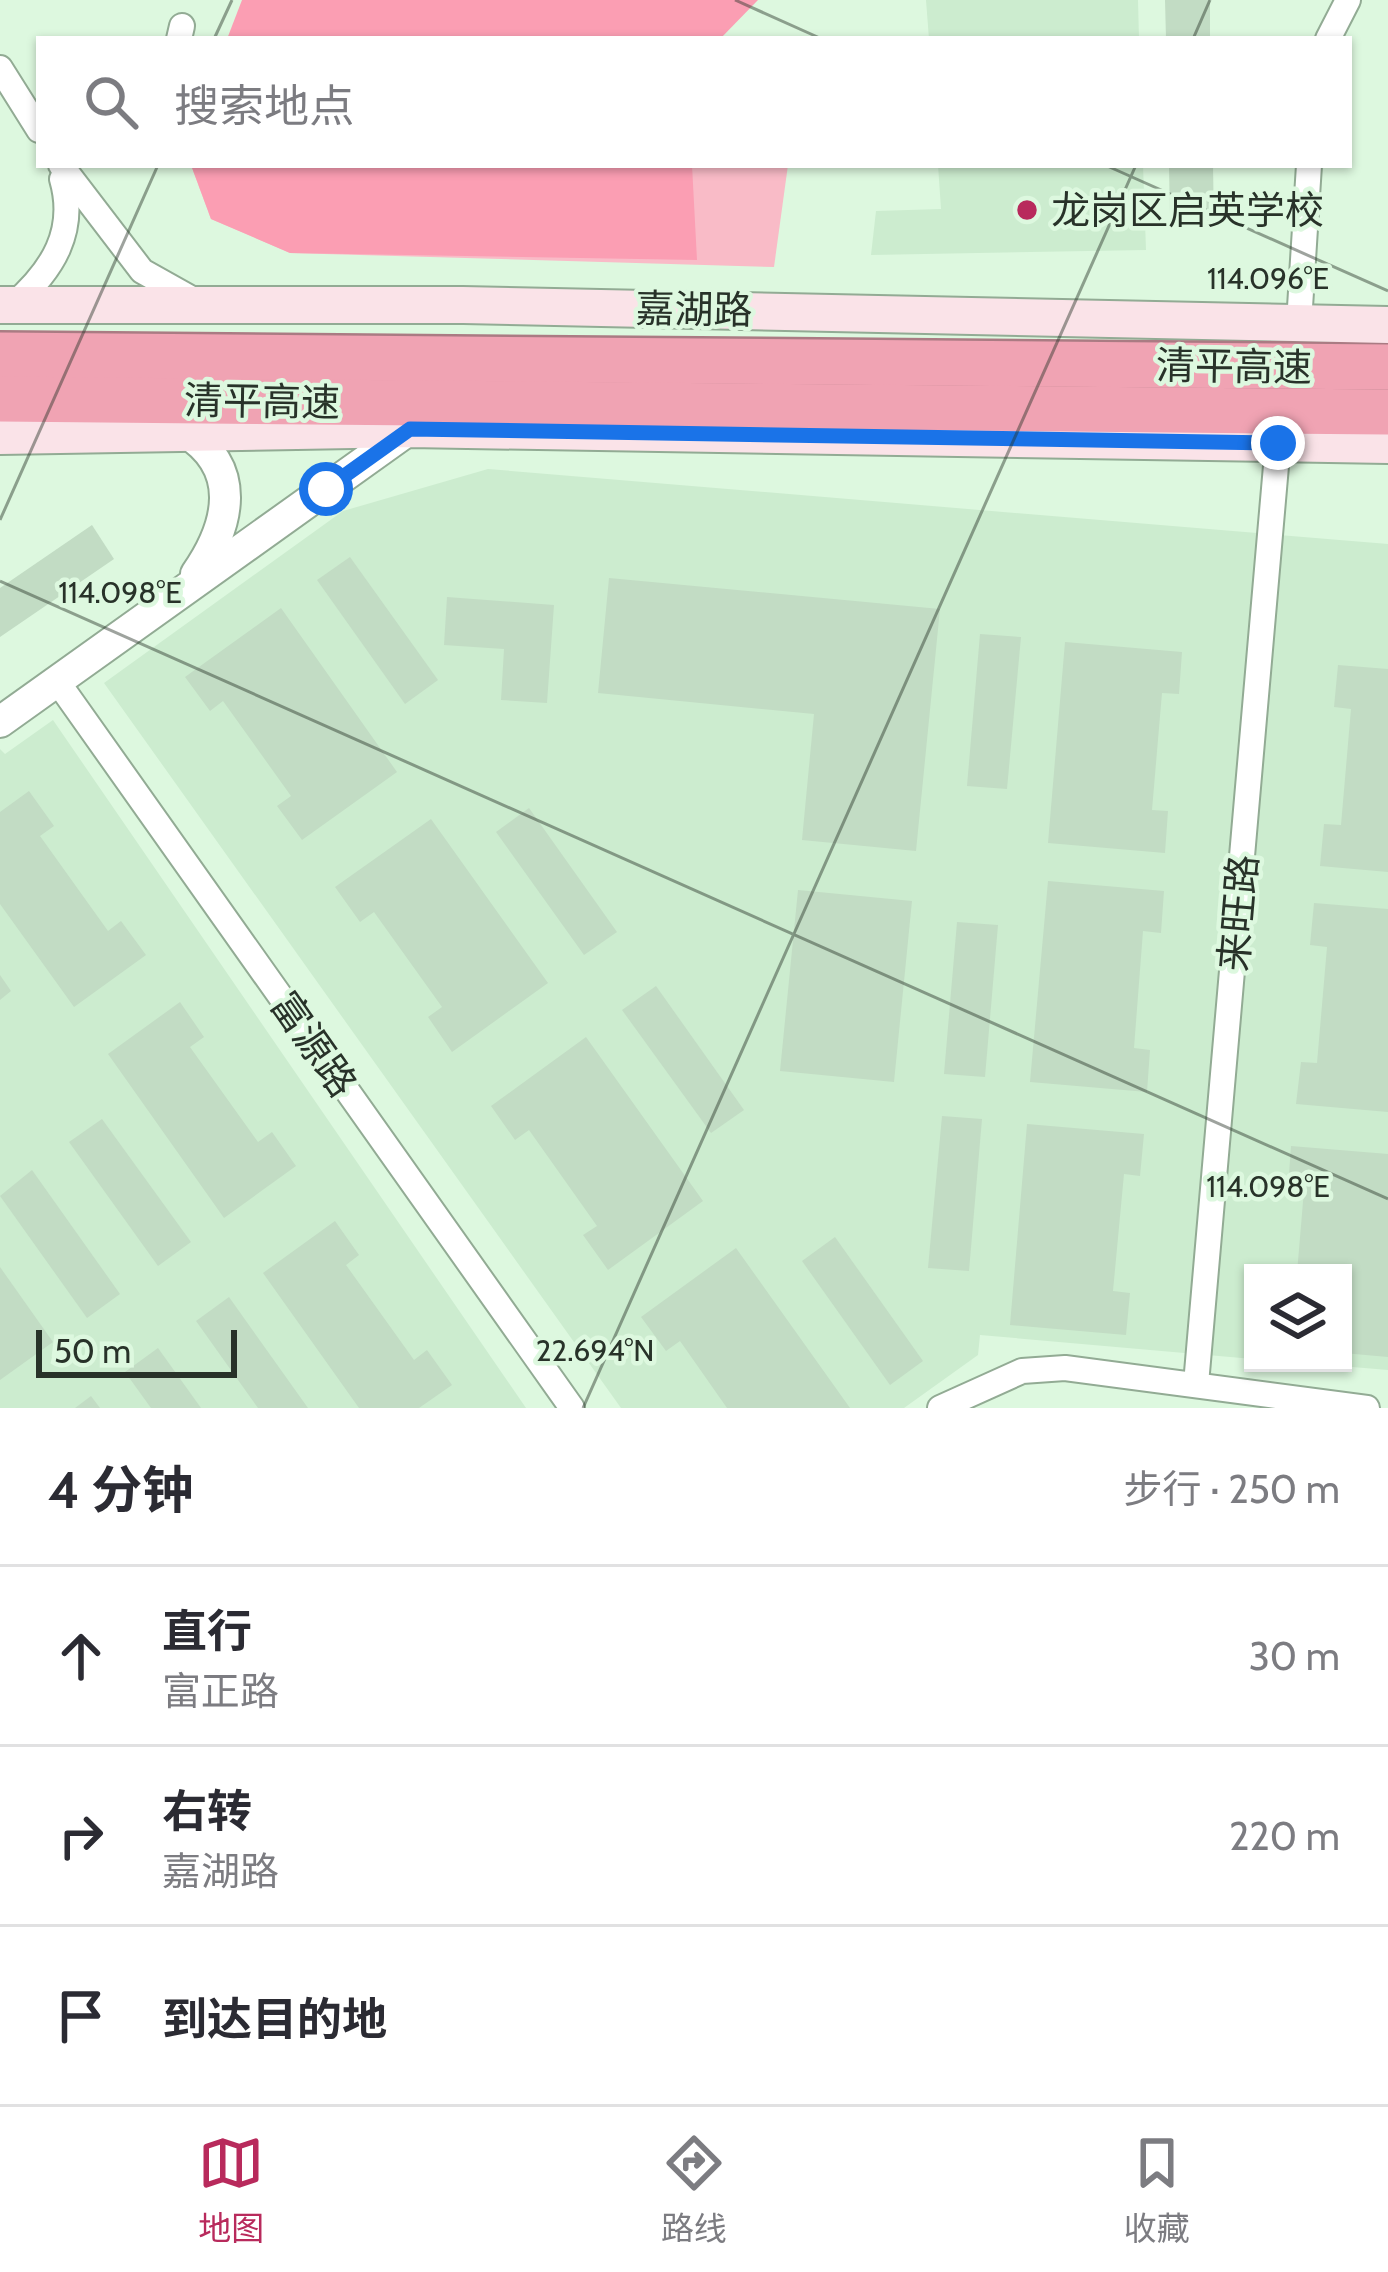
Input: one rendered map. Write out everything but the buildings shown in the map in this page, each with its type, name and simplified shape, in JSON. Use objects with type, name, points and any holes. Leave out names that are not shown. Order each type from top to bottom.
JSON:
[{"type":"highway","name":"清平高速","points":[[0,355],[1388,368]]},
{"type":"highway","name":"清平高速","points":[[0,399],[1388,412]]},
{"type":"main road","name":"嘉湖路","points":[[7,305],[464,304],[1388,325]]},
{"type":"main road","points":[[0,436],[410,429],[1388,445]]},
{"type":"street","points":[[1330,36],[1348,0]]},
{"type":"street","points":[[0,68],[36,125]]},
{"type":"street","points":[[7,305],[37,284],[65,235],[71,209],[61,168]]},
{"type":"street","points":[[62,168],[142,271],[171,291],[206,304]]},
{"type":"street","points":[[1299,322],[1309,168]]},
{"type":"street","points":[[0,722],[410,429]]},
{"type":"street","points":[[185,432],[215,459],[228,497],[217,539],[186,589]]},
{"type":"street","name":"来旺路","points":[[1196,1384],[1278,443]]},
{"type":"street","name":"富源路","points":[[57,681],[572,1408]]},
{"type":"street","points":[[940,1408],[1022,1371],[1065,1368],[1367,1408]]},
{"type":"shaded area","points":[[242,0],[758,0],[723,36],[228,36]]},
{"type":"shaded area","points":[[926,0],[1138,0],[1139,36],[929,36]]},
{"type":"shaded area","points":[[192,168],[788,168],[774,267],[290,253],[211,219]]},
{"type":"shaded area","points":[[192,168],[692,168],[697,260],[290,253],[211,219]]},
{"type":"shaded area","name":"龙岗区启英学校","points":[[938,168],[1143,168],[1146,250],[871,255],[876,211],[941,209]]},
{"type":"shaded area","points":[[488,469],[1388,544],[1388,1370],[1352,1367],[1352,1264],[1244,1264],[1244,1358],[980,1335],[978,1355],[904,1408],[621,1408],[104,683],[343,511]]},
{"type":"shaded area","points":[[53,720],[526,1408],[0,1408],[0,749],[5,754]]},
{"type":"place","name":"龙岗区启英学校","points":[[1027,210]]},
{"type":"route","points":[[326,489],[410,429],[1278,443]]}]
